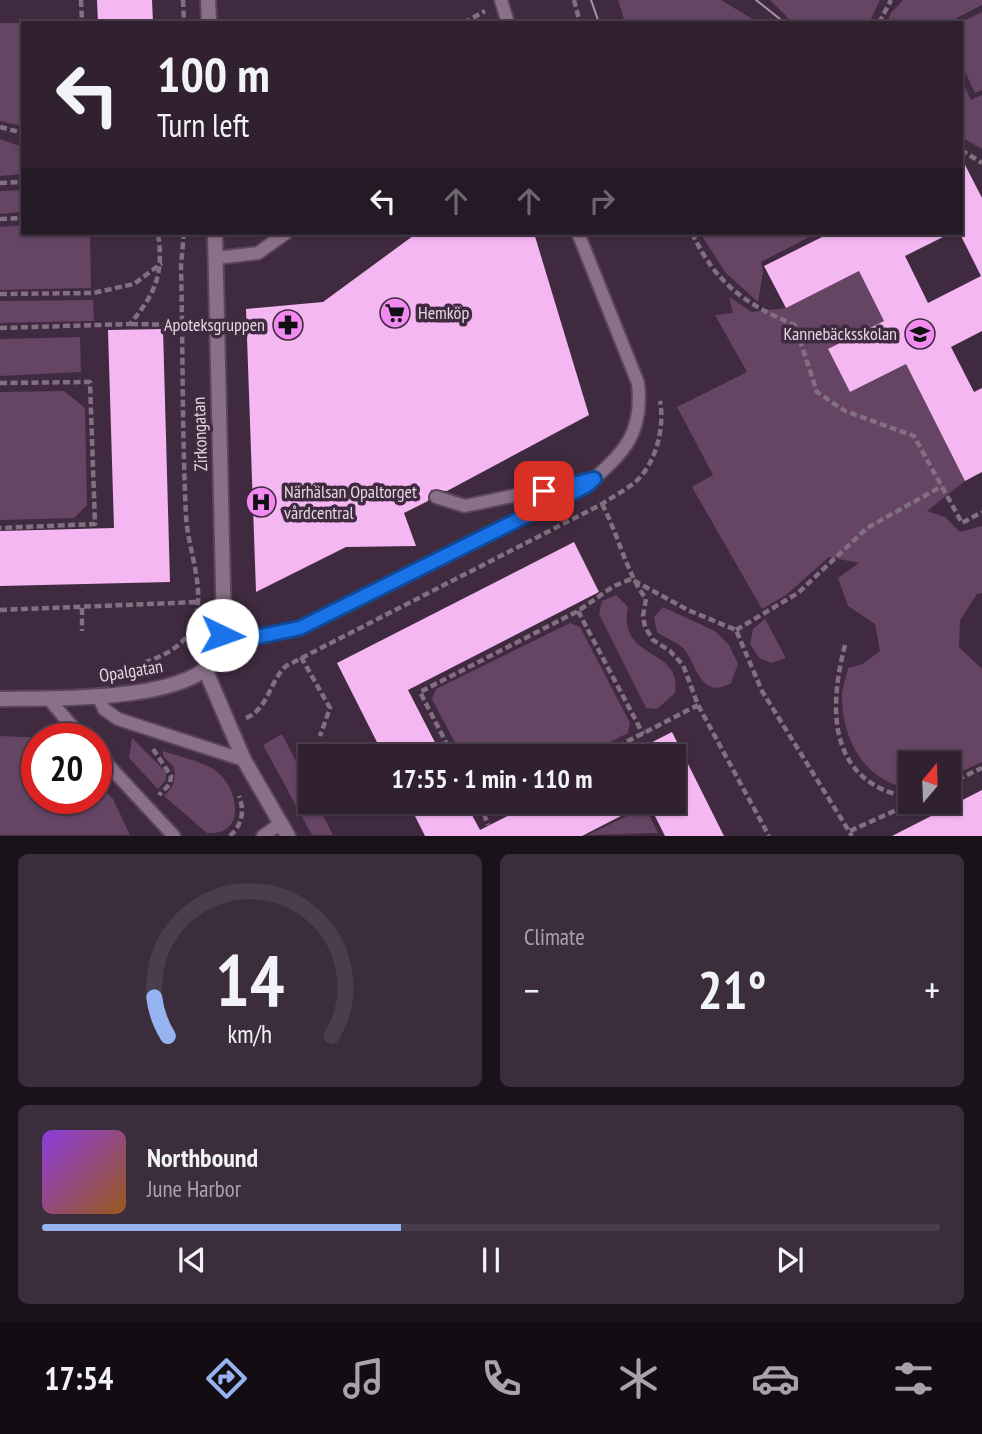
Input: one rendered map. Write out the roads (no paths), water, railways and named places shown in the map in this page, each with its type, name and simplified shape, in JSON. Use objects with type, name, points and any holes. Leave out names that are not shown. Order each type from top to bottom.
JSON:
[{"type":"street","points":[[208,0],[209,21]]},
{"type":"street","name":"Zirkongatan","points":[[215,235],[222,635]]},
{"type":"street","points":[[222,635],[216,658],[205,669],[244,760],[284,830]]},
{"type":"street","name":"Opalgatan","points":[[0,699],[97,696],[146,691],[183,681],[205,669]]},
{"type":"lane","points":[[501,0],[507,21]]},
{"type":"lane","points":[[216,258],[258,253],[283,235]]},
{"type":"lane","points":[[222,635],[256,637],[300,628],[573,492],[594,479],[631,438],[641,409],[638,383],[579,235]]},
{"type":"lane","points":[[436,497],[465,506],[594,479]]},
{"type":"lane","points":[[97,696],[104,709],[118,719],[244,760]]},
{"type":"lane","points":[[48,698],[69,723]]},
{"type":"lane","points":[[112,769],[174,835]]},
{"type":"lane","points":[[263,835],[284,830]]},
{"type":"tram line","points":[[591,0],[598,21]]},
{"type":"tram line","points":[[756,0],[782,21]]},
{"type":"place","name":"Hemköp","points":[[395,313]]},
{"type":"place","name":"Apoteksgruppen","points":[[288,325]]},
{"type":"place","name":"Kannebäcksskolan","points":[[920,334]]},
{"type":"place","name":"Närhälsan Opaltorget vårdcentral","points":[[261,502]]}]
